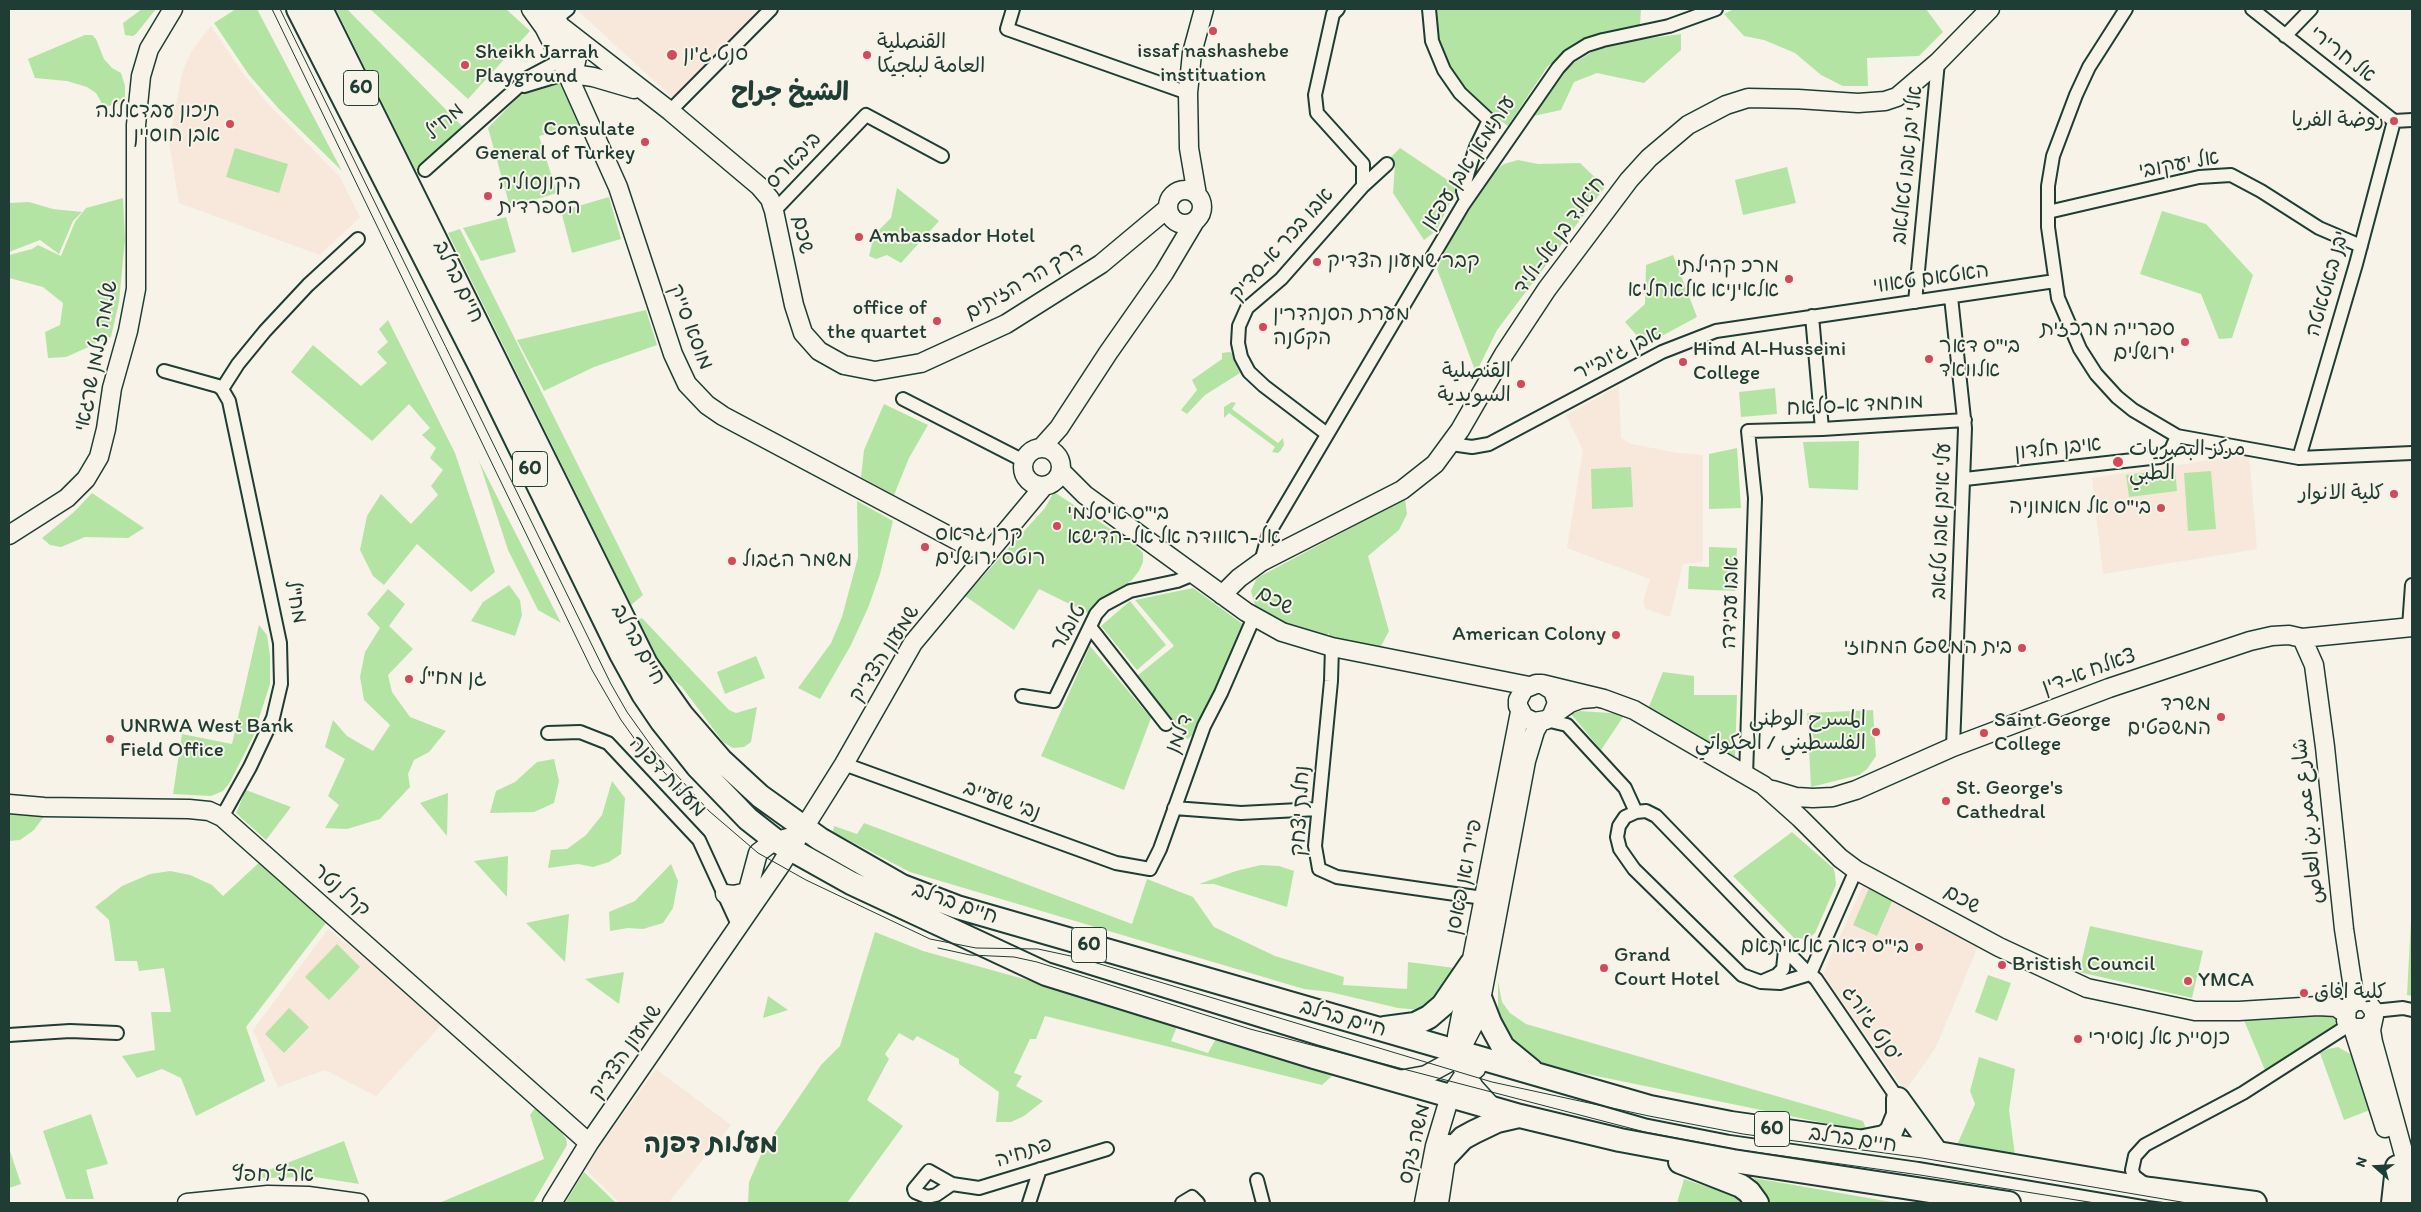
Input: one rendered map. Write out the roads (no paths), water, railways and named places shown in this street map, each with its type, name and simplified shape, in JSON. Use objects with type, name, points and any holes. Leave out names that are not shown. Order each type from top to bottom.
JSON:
[{"type":"highway","name":"חיים ברלב","points":[[298,9],[481,368],[632,675],[662,722],[685,752],[723,794],[790,837],[851,883],[1046,974],[1239,1035],[1520,1116],[1620,1140],[2009,1203]]},
{"type":"highway","name":"חיים ברלב","points":[[322,9],[646,664],[682,715],[721,760],[760,796],[790,837],[939,901],[1424,1042],[1449,1060],[1498,1064],[1650,1107],[1695,1116],[1937,1152],[2150,1189]]},
{"type":"highway","points":[[1376,1028],[1398,1028],[1429,1017],[1443,1005],[1471,964]]},
{"type":"highway","points":[[1481,1000],[1490,1024],[1503,1046],[1540,1077]]},
{"type":"highway","points":[[1862,1142],[1884,1137],[1891,1132],[1898,1115],[1898,1099]]},
{"type":"highway","points":[[1898,1099],[1937,1152]]},
{"type":"highway","points":[[1447,1155],[1463,1138],[1474,1132],[1497,1121],[1520,1116]]},
{"type":"highway","points":[[1620,1140],[1726,1179],[1749,1192],[1757,1203]]},
{"type":"highway","points":[[2393,1203],[2397,1167]]},
{"type":"highway","points":[[1827,1175],[1931,1203]]},
{"type":"highway","name":"60","points":[[2150,1189],[2255,1203]]},
{"type":"street","name":"שלמה זלמן שרגאי","points":[[9,535],[67,498],[86,479],[99,457],[106,429],[112,388],[134,303],[137,106],[144,60],[161,26],[173,9]]},
{"type":"street","name":"שלמה זלמן שרגאי","points":[[161,26],[186,9]]},
{"type":"street","name":"שכם","points":[[531,9],[557,18],[759,186],[770,199],[794,305],[800,324],[810,341],[828,357],[858,369],[875,371],[890,369]]},
{"type":"street","points":[[670,111],[771,9]]},
{"type":"street","points":[[1013,9],[1007,29],[1188,93]]},
{"type":"street","points":[[1197,195],[1184,190],[1172,207],[1181,223],[1194,221],[1202,209],[1197,195],[1189,148],[1188,93],[1192,53],[1204,9]]},
{"type":"street","name":"אבו בכר א-סדיק","points":[[1327,434],[1264,386],[1249,372],[1241,357],[1238,343],[1239,326],[1247,308],[1280,279],[1363,186],[1363,164],[1316,113],[1315,95],[1333,14],[1338,9]]},
{"type":"street","points":[[1429,9],[1432,41],[1444,70],[1460,93],[1489,120],[1468,172],[1463,191],[1466,200]]},
{"type":"street","name":"עות'מאן אבן עפאן","points":[[1261,562],[1269,533],[1466,200],[1545,85],[1569,56],[1587,45],[1660,28],[1716,9]]},
{"type":"street","name":"ח'אלד בן אל-וליד","points":[[1222,595],[1239,578],[1261,562],[1402,490],[1435,464],[1451,444],[1504,354],[1547,289],[1629,180],[1649,158],[1688,125],[1726,105],[1748,98],[1798,98],[1839,103],[1885,101],[1898,97],[1938,62],[1990,9]]},
{"type":"street","points":[[2126,9],[2090,67],[2053,156],[2048,186],[2048,212],[2058,298],[2068,323],[2096,374],[2117,397],[2133,410],[2177,436],[2299,458],[2412,453]]},
{"type":"street","name":"אל חרירי","points":[[2252,9],[2394,121]]},
{"type":"street","points":[[2285,36],[2311,9]]},
{"type":"street","name":"שכם","points":[[557,18],[568,63],[593,76],[654,99]]},
{"type":"street","points":[[568,63],[597,61],[616,69]]},
{"type":"street","name":"אלי יבנ אבו טאלאב","points":[[1914,302],[1938,62]]},
{"type":"street","name":"מח\"ל","points":[[425,170],[517,88],[568,63]]},
{"type":"street","name":"מוסא סייק","points":[[568,63],[618,187],[680,373],[691,390],[707,405],[728,419],[962,544],[991,549]]},
{"type":"street","name":"ביבארס","points":[[774,211],[866,115],[942,156]]},
{"type":"street","points":[[2394,121],[2412,120]]},
{"type":"street","name":"יבנ באטאטה","points":[[2299,458],[2361,246],[2394,121]]},
{"type":"street","name":"דרך הר הזיתים","points":[[1172,260],[1176,239],[1172,207],[1185,170],[1189,148]]},
{"type":"street","points":[[1363,186],[1387,164]]},
{"type":"street","name":"אל יעקובי","points":[[2048,212],[2199,177],[2231,175],[2261,191],[2319,228],[2341,240],[2361,246]]},
{"type":"street","name":"דרך הר הזיתים","points":[[890,369],[921,363],[1006,324],[1101,264],[1172,207]]},
{"type":"street","name":"דרך הר הזיתים","points":[[1049,450],[1065,420],[1108,353],[1172,260],[1194,221]]},
{"type":"street","points":[[164,371],[222,389],[238,364],[265,331],[308,285],[358,239]]},
{"type":"street","name":"האטאם טאווי","points":[[1812,316],[2055,281]]},
{"type":"street","name":"עלי איבן אבו טלאב","points":[[1951,297],[1965,420],[1965,480],[1953,748]]},
{"type":"street","points":[[1812,316],[1822,429]]},
{"type":"street","name":"אבן ג'ובייר","points":[[1451,444],[1472,447],[1489,444],[1642,362],[1698,337],[1738,327],[1812,316]]},
{"type":"street","name":"מח\"ל","points":[[222,389],[231,409],[277,621],[282,668],[279,696],[273,718],[250,767],[222,817]]},
{"type":"street","points":[[903,399],[1024,461]]},
{"type":"street","name":"מוחמד א-סלאח","points":[[1748,431],[1822,429],[1965,420]]},
{"type":"street","name":"אבו עבידה","points":[[1746,776],[1754,498],[1748,431]]},
{"type":"street","name":"איבן חלדון","points":[[1965,480],[2160,457],[2171,450],[2177,436]]},
{"type":"street","points":[[1049,450],[1061,461],[1053,480],[1036,485],[1028,480],[1023,470],[1024,461],[1031,451],[1049,450]]},
{"type":"street","name":"שמעון הצדיק","points":[[552,1203],[589,1143],[738,927],[790,837],[844,764],[913,643],[991,549],[1053,480]]},
{"type":"street","name":"שכם","points":[[1053,480],[1084,495],[1254,617],[1294,637],[1332,647],[1604,699],[1634,710],[1764,786],[1800,818],[1840,858],[1856,870],[1999,947],[2087,988],[2195,1011],[2248,1011],[2318,1006],[2336,1007],[2350,1017],[2368,1003],[2373,1016]]},
{"type":"street","name":"טובלר","points":[[1022,696],[1054,700],[1096,614],[1104,605],[1130,591],[1177,581],[1194,574]]},
{"type":"street","points":[[2410,627],[2412,584]]},
{"type":"street","name":"דלמן","points":[[1150,869],[1160,849],[1204,726],[1221,693],[1254,617]]},
{"type":"street","points":[[1090,626],[1166,724]]},
{"type":"street","name":"צאלח א-דין","points":[[1764,786],[1778,793],[1796,797],[1833,797],[1884,779],[1953,748],[2109,688],[2250,641],[2289,635],[2302,638],[2410,627]]},
{"type":"street","name":"شارع عمر بن العاص","points":[[2302,638],[2314,665],[2325,747],[2344,929],[2350,1017],[2397,1167],[2406,1203]]},
{"type":"street","name":"נחלת יצחק","points":[[1332,647],[1331,681],[1315,846],[1319,869],[1327,874],[1410,889],[1483,898]]},
{"type":"street","name":"שכם","points":[[1476,675],[1519,706]]},
{"type":"street","points":[[1546,719],[1557,703],[1553,691],[1536,685],[1524,689],[1519,706],[1528,720],[1546,719],[1566,726],[1625,788],[1636,812],[1625,817],[1619,826],[1617,836],[1620,849],[1627,861],[1742,974],[1760,982],[1780,983],[1810,974],[1856,870]]},
{"type":"street","name":"שכם","points":[[1546,719],[1561,708],[1581,699],[1604,699]]},
{"type":"street","name":"פייר ואן פאסן","points":[[1449,1060],[1457,1036],[1519,706]]},
{"type":"street","name":"פייר ואן פאסן","points":[[1449,1060],[1472,1028],[1481,1000],[1526,761],[1535,731],[1546,719]]},
{"type":"street","name":"מעלות דפנה","points":[[548,734],[580,732],[608,743],[699,840],[725,894],[738,927]]},
{"type":"street","name":"נבי שועייב","points":[[844,764],[1116,863],[1150,869]]},
{"type":"street","name":"קרל נטר","points":[[9,804],[44,807],[188,809],[209,811],[222,817],[589,1143]]},
{"type":"street","points":[[1174,808],[1241,813],[1318,809]]},
{"type":"street","name":"סנט ג'ורג'","points":[[1636,812],[1646,812],[1656,816],[1785,950],[1816,979],[1898,1099]]},
{"type":"street","name":"שמעון הצדיק","points":[[738,927],[758,853],[790,837]]},
{"type":"street","points":[[725,894],[734,896],[747,892]]},
{"type":"street","points":[[1760,982],[1771,979],[1783,969],[1785,950]]},
{"type":"street","points":[[2150,1189],[2137,1179],[2132,1170],[2135,1156],[2145,1145],[2273,1074],[2350,1017],[2366,1028],[2373,1016],[2403,1008],[2412,1010]]},
{"type":"street","points":[[2373,1016],[2371,1030],[2375,1049],[2412,1184]]},
{"type":"street","points":[[9,1035],[70,1031],[117,1033]]},
{"type":"street","points":[[1395,1080],[1422,1076],[1449,1060]]},
{"type":"street","name":"פייר ואן פאסן","points":[[1449,1060],[1466,1074],[1492,1108]]},
{"type":"street","name":"משה זקס","points":[[1438,1203],[1447,1155],[1450,1096],[1449,1060]]},
{"type":"street","points":[[1466,1074],[1478,1068],[1498,1064]]},
{"type":"street","name":"משה זקס","points":[[1424,1203],[1435,1146],[1450,1096],[1457,1083],[1466,1074]]},
{"type":"street","name":"פתחיה","points":[[952,1184],[979,1188],[1107,1149]]},
{"type":"street","points":[[1029,1203],[1040,1169]]},
{"type":"street","points":[[1257,1180],[1259,1202]]},
{"type":"street","name":"ארץ חפץ","points":[[187,1203],[268,1195],[359,1203]]},
{"type":"street","points":[[1182,1203],[1192,1197],[1198,1203]]},
{"type":"tram line","points":[[272,9],[592,670],[621,720],[639,745],[700,811]]},
{"type":"tram line","points":[[280,9],[611,684],[627,712],[655,751],[709,811],[758,853],[806,880],[930,939],[976,948],[1038,949],[1080,958],[1492,1082],[1743,1134],[1922,1158],[2187,1203]]},
{"type":"tram line","points":[[938,948],[970,955],[1014,957],[1037,962],[1250,1029],[1645,1132],[1740,1150],[1920,1175],[2095,1203]]},
{"type":"place","name":"issaf nashashebe instituation","points":[[1213,31]]},
{"type":"place","name":"סנט ג'ון","points":[[672,55]]},
{"type":"place","name":"القنصلية العامة لبلجيكا","points":[[867,55]]},
{"type":"place","name":"Sheikh Jarrah Playground","points":[[465,65]]},
{"type":"place","name":"روضة الفريا","points":[[2394,121]]},
{"type":"place","name":"תיכון עבדאללה אבן חוסיין","points":[[230,124]]},
{"type":"place","name":"Consulate General of Turkey","points":[[645,142]]},
{"type":"place","name":"הקונסוליה הספרדית","points":[[488,196]]},
{"type":"place","name":"Ambassador Hotel","points":[[859,237]]},
{"type":"place","name":"קבר שמעון הצדיק","points":[[1317,262]]},
{"type":"place","name":"מרכ קהילתי אלאיניא אלאחליא","points":[[1789,279]]},
{"type":"place","name":"office of the quartet","points":[[937,321]]},
{"type":"place","name":"מערת הסנהדרין הקטנה","points":[[1263,327]]},
{"type":"place","name":"ספרייה מרכזית ירושלים","points":[[2185,342]]},
{"type":"place","name":"בי\"ס דאר אלוואד","points":[[1929,359]]},
{"type":"place","name":"Hind Al-Husseini College","points":[[1683,362]]},
{"type":"place","name":"القنصلية السويدية","points":[[1521,384]]},
{"type":"place","name":"مركز البصريات الطبي","points":[[2118,462]]},
{"type":"place","name":"كلية الانوار","points":[[2394,494]]},
{"type":"place","name":"בי\"ס אל מאמוניה","points":[[2161,508]]},
{"type":"place","name":"בי\"ס איסלמי אל-ראוודה אל אל-הדישא","points":[[1057,526]]},
{"type":"place","name":"קרן גראס רוטס ירושלים","points":[[925,547]]},
{"type":"place","name":"משמר הגבול","points":[[732,561]]},
{"type":"place","name":"American Colony","points":[[1616,635]]},
{"type":"place","name":"בית המשפט המחוזי","points":[[2022,648]]},
{"type":"place","name":"גן מח\"ל","points":[[409,679]]},
{"type":"place","name":"משרד המשפטים","points":[[2221,717]]},
{"type":"place","name":"المسرح الوطني الفلسطيني / الحكواتي","points":[[1876,732]]},
{"type":"place","name":"Saint George College","points":[[1984,733]]},
{"type":"place","name":"UNRWA West Bank Field Office","points":[[110,739]]},
{"type":"place","name":"St. George's Cathedral","points":[[1946,801]]},
{"type":"place","name":"בי\"ס דאר אלאיתאם","points":[[1919,947]]},
{"type":"place","name":"Bristish Council","points":[[2002,965]]},
{"type":"place","name":"Grand Court Hotel","points":[[1604,968]]},
{"type":"place","name":"YMCA","points":[[2188,981]]},
{"type":"place","name":"كلية افاق","points":[[2304,993]]},
{"type":"place","name":"כנסיית אל נאסירי","points":[[2078,1039]]},
{"type":"district","name":"الشيخ جراح","points":[[790,93]]},
{"type":"district","name":"מעלות דפנה","points":[[711,1145]]}]
